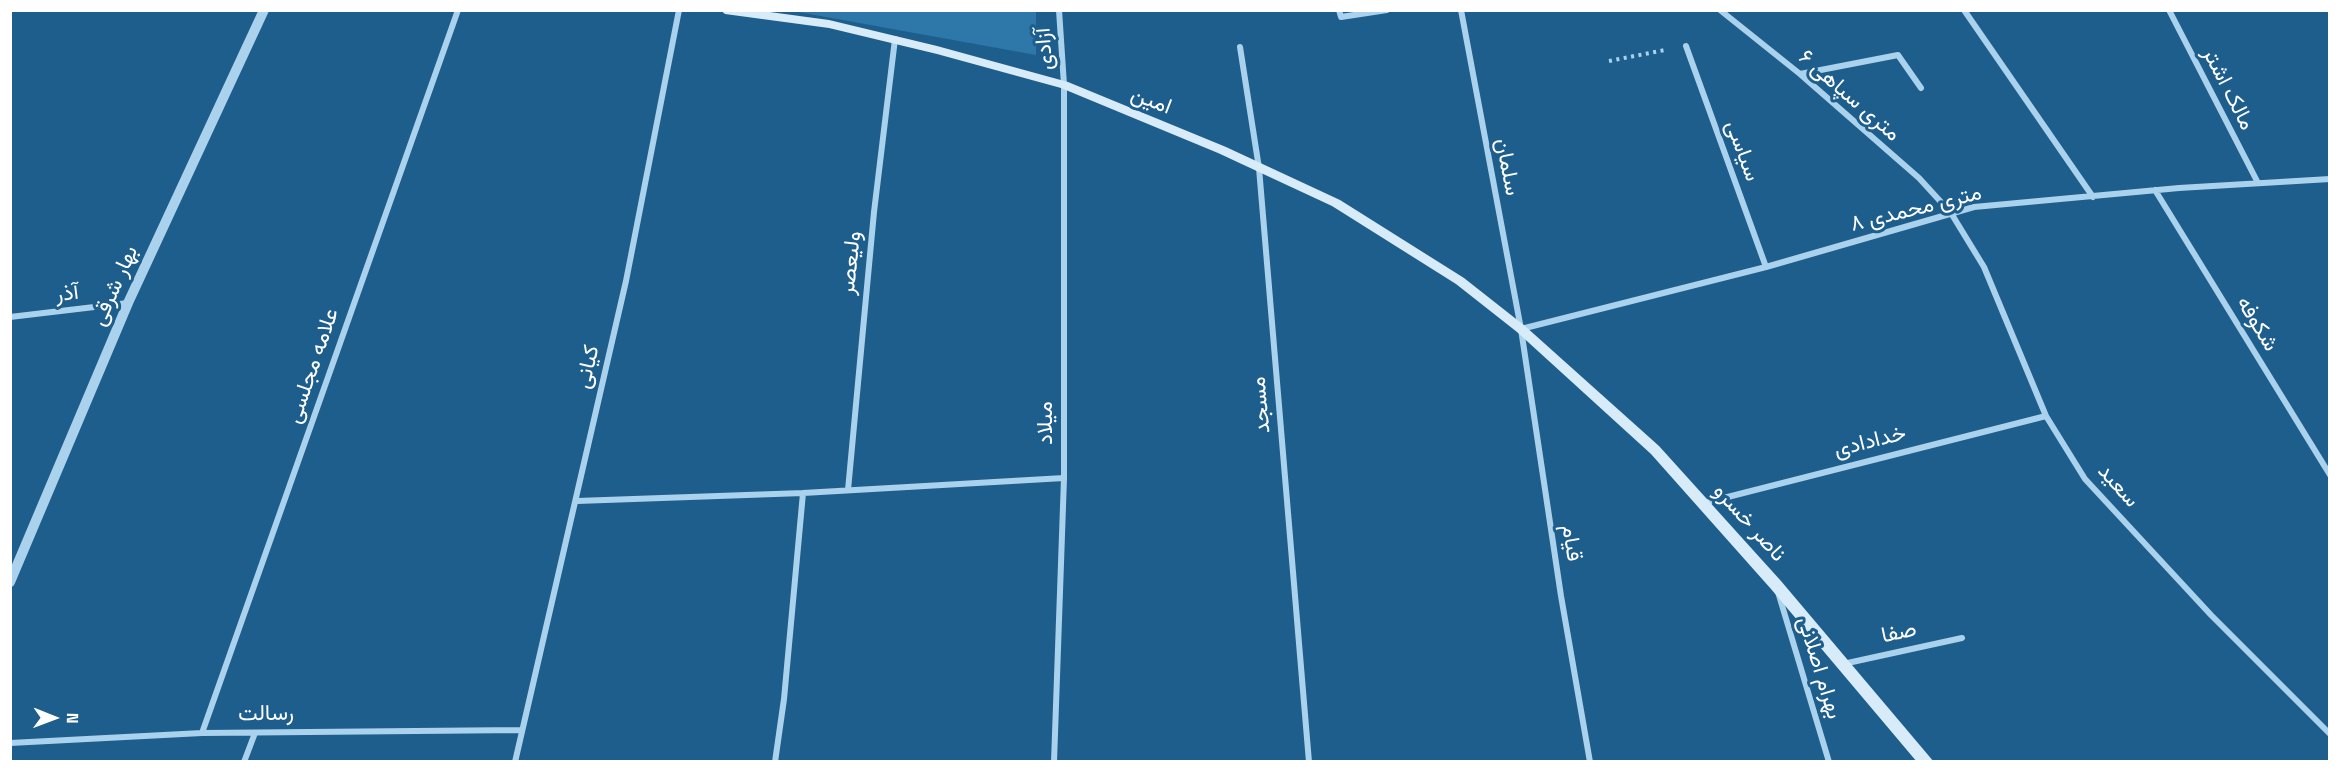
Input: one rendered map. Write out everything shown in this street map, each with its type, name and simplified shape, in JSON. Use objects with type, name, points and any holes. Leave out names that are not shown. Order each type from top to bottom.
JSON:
[{"type":"main road","name":"امین","points":[[725,10],[829,24],[895,39],[1064,85],[1222,150],[1336,202],[1460,281],[1521,329]]},
{"type":"main road","name":"ناصر خسرو","points":[[1521,329],[1655,450],[1776,585],[1927,762]]},
{"type":"street","name":"بهار شرقی","points":[[11,579],[128,303],[264,10]]},
{"type":"street","name":"علامه مجلسی","points":[[202,734],[458,10]]},
{"type":"street","name":"کیانی","points":[[515,762],[626,281],[679,10]]},
{"type":"street","name":"آزادی","points":[[1059,10],[1064,85]]},
{"type":"street","points":[[1339,10],[1341,17],[1387,10]]},
{"type":"street","name":"سلمان","points":[[1461,10],[1521,329]]},
{"type":"street","name":"۶ متری سپاهی","points":[[1720,10],[1800,74],[1920,178],[1951,213]]},
{"type":"street","points":[[1964,10],[2093,196]]},
{"type":"street","name":"مالک اشتر","points":[[2169,10],[2258,183]]},
{"type":"street","name":"ولیعصر","points":[[848,490],[874,212],[895,39]]},
{"type":"street","name":"سیاسی","points":[[1686,46],[1766,267]]},
{"type":"street","name":"مسجد","points":[[1240,47],[1259,168],[1309,762]]},
{"type":"street","points":[[1800,74],[1898,55],[1921,88]]},
{"type":"street","name":"میلاد","points":[[1054,762],[1064,478],[1064,85]]},
{"type":"street","name":"۸ متری محمدی","points":[[1521,329],[1766,267],[1974,207],[2155,190],[2330,179]]},
{"type":"street","name":"شکوفه","points":[[2155,190],[2330,476]]},
{"type":"street","name":"سعید","points":[[1951,213],[1984,267],[2046,416],[2085,479],[2211,615],[2330,734]]},
{"type":"street","name":"آذر","points":[[10,317],[128,303]]},
{"type":"street","name":"قیام","points":[[1521,329],[1561,596],[1590,762]]},
{"type":"street","name":"خدادادی","points":[[1704,503],[2046,416]]},
{"type":"street","points":[[577,501],[802,493],[1064,478]]},
{"type":"street","points":[[775,762],[784,699],[802,493]]},
{"type":"street","name":"بهرام اصلانی","points":[[1776,585],[1829,762]]},
{"type":"street","name":"صفا","points":[[1843,664],[1962,638]]},
{"type":"street","name":"رسالت","points":[[10,743],[255,732],[522,730]]},
{"type":"street","points":[[244,762],[255,732]]},
{"type":"path","points":[[1609,61],[1686,46]]},
{"type":"shaded area","points":[[793,11],[1036,11],[1036,55]]}]
